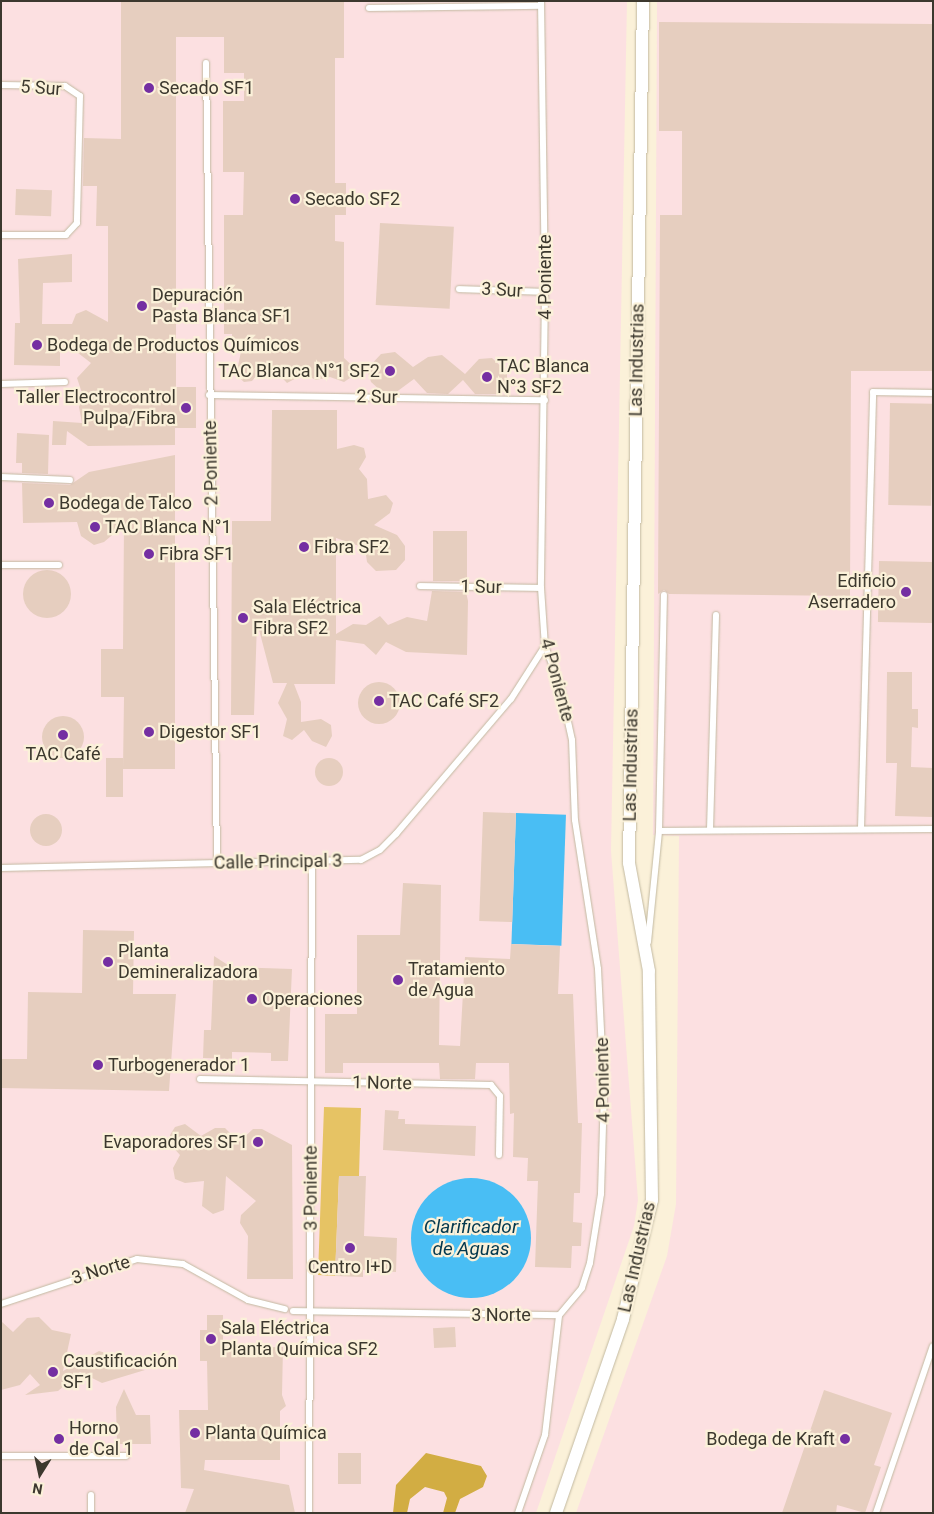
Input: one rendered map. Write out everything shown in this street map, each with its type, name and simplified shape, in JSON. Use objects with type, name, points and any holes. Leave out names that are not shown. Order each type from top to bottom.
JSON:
[{"type":"street","name":"Las Industrias","points":[[556,1513],[623,1319],[652,1200],[649,971],[629,864],[642,1]]},
{"type":"lane","points":[[369,8],[541,3]]},
{"type":"lane","name":"4 Poniente","points":[[541,3],[545,292],[541,588],[545,646],[560,685],[572,740],[575,820],[596,943],[603,1044],[603,1168],[596,1228],[582,1288],[559,1315]]},
{"type":"lane","name":"2 Poniente","points":[[206,63],[209,395],[217,863]]},
{"type":"lane","name":"5 Sur","points":[[1,85],[66,86],[80,96],[77,223],[66,235],[1,235]]},
{"type":"lane","name":"3 Sur","points":[[459,288],[545,292]]},
{"type":"lane","points":[[1,384],[64,382]]},
{"type":"lane","points":[[861,828],[873,392],[933,393]]},
{"type":"lane","name":"2 Sur","points":[[209,395],[545,400]]},
{"type":"lane","points":[[1,477],[70,480]]},
{"type":"lane","points":[[1,565],[59,565]]},
{"type":"lane","name":"1 Sur","points":[[420,586],[541,588]]},
{"type":"lane","points":[[649,971],[650,909],[659,831],[664,595]]},
{"type":"lane","points":[[710,830],[716,615]]},
{"type":"lane","name":"Calle Principal 3","points":[[1,868],[217,863],[312,864],[360,860],[380,850],[511,699],[545,646]]},
{"type":"lane","points":[[659,831],[861,828],[933,829]]},
{"type":"lane","name":"3 Poniente","points":[[309,1513],[312,864]]},
{"type":"lane","name":"1 Norte","points":[[200,1079],[491,1085],[500,1096],[498,1155]]},
{"type":"lane","name":"3 Norte","points":[[1,1304],[137,1259],[183,1264],[248,1300],[285,1309]]},
{"type":"lane","name":"3 Norte","points":[[293,1311],[310,1314],[559,1315]]},
{"type":"lane","points":[[518,1513],[545,1434],[559,1315]]},
{"type":"lane","points":[[876,1513],[933,1346]]},
{"type":"lane","points":[[1,1456],[126,1456]]},
{"type":"lane","points":[[91,1495],[91,1513]]},
{"type":"shaded area","points":[[1,1],[627,1],[611,851],[638,1200],[634,1226],[536,1513],[1,1513]]},
{"type":"shaded area","points":[[657,1],[933,1],[933,1513],[576,1513],[667,1256],[676,1204],[679,836],[653,835]]},
{"type":"shaded area","points":[[324,1107],[361,1108],[359,1176],[339,1176],[335,1276],[318,1275]]},
{"type":"shaded area","points":[[426,1453],[481,1466],[487,1476],[483,1487],[460,1499],[455,1513],[443,1513],[447,1498],[444,1492],[425,1487],[410,1499],[407,1513],[393,1513],[396,1485]]},
{"type":"water","points":[[516,813],[566,815],[561,946],[511,944]]},
{"type":"water","name":"Clarificador de Aguas","points":[[471,1178],[494,1182],[514,1195],[527,1215],[531,1238],[527,1261],[514,1281],[494,1294],[471,1298],[448,1294],[428,1281],[415,1261],[411,1238],[415,1215],[428,1195],[448,1182]]},
{"type":"building","points":[[121,1],[344,1],[344,58],[335,58],[335,183],[346,183],[346,215],[335,215],[335,241],[344,242],[344,358],[359,372],[344,382],[330,377],[316,380],[304,374],[287,383],[267,362],[252,381],[244,382],[236,375],[242,347],[232,347],[232,334],[224,334],[224,215],[243,215],[244,172],[223,172],[223,101],[244,101],[244,73],[224,73],[224,37],[176,37],[176,387],[196,387],[196,428],[175,428],[175,445],[88,446],[67,431],[66,445],[52,445],[53,421],[82,423],[79,407],[83,396],[77,378],[91,363],[60,339],[60,366],[14,365],[15,323],[20,323],[18,259],[72,254],[72,282],[43,283],[42,324],[72,324],[76,314],[86,310],[108,322],[108,226],[96,226],[97,186],[83,186],[84,138],[121,139]]},
{"type":"building","points":[[659,22],[933,24],[933,371],[851,371],[850,596],[669,594],[664,590],[658,594],[660,215],[682,215],[682,131],[659,131]]},
{"type":"building","points":[[16,189],[52,190],[51,216],[15,215]]},
{"type":"building","points":[[380,223],[454,227],[450,309],[376,305]]},
{"type":"building","points":[[395,352],[413,367],[428,357],[442,355],[465,374],[479,359],[492,358],[507,372],[507,386],[500,394],[475,394],[463,380],[448,394],[427,393],[414,379],[395,393],[381,391],[371,382],[367,369],[381,354]]},
{"type":"building","points":[[890,403],[933,404],[931,506],[888,505]]},
{"type":"building","points":[[272,410],[337,410],[337,449],[354,445],[364,448],[366,457],[359,469],[367,479],[368,499],[386,495],[393,503],[390,513],[374,525],[397,535],[405,546],[405,560],[396,570],[376,571],[367,562],[365,548],[336,538],[336,634],[353,624],[366,625],[380,616],[388,625],[407,617],[427,621],[432,591],[466,592],[468,601],[467,655],[406,652],[386,642],[376,655],[364,644],[336,640],[335,684],[294,684],[301,702],[301,722],[321,719],[331,725],[332,736],[326,747],[312,741],[304,730],[292,740],[283,736],[287,719],[278,703],[287,683],[273,683],[257,622],[254,715],[231,715],[232,521],[271,521]]},
{"type":"building","points":[[17,433],[49,435],[48,474],[22,473],[22,463],[16,463]]},
{"type":"building","points":[[175,455],[175,769],[123,769],[124,697],[101,697],[101,649],[123,649],[124,525],[104,542],[94,545],[81,536],[77,522],[23,523],[22,483],[70,485],[89,472]]},
{"type":"building","points":[[433,531],[467,531],[467,581],[433,581]]},
{"type":"building","name":"Edificio Aserradero","points":[[879,561],[933,562],[932,623],[878,622]]},
{"type":"building","points":[[42,570],[52,570],[61,574],[67,580],[71,594],[67,608],[61,614],[52,618],[42,618],[33,614],[27,608],[23,599],[23,589],[27,580],[33,574]]},
{"type":"building","points":[[887,672],[912,672],[912,709],[918,709],[918,728],[912,727],[911,767],[933,768],[933,817],[895,816],[897,763],[886,763]]},
{"type":"building","name":"TAC Café SF2","points":[[375,682],[383,682],[394,688],[400,703],[394,718],[383,724],[375,724],[364,718],[358,707],[358,699],[364,688]]},
{"type":"building","name":"TAC Café","points":[[63,716],[78,722],[84,737],[78,752],[63,758],[48,752],[42,737],[48,722]]},
{"type":"building","points":[[106,758],[123,758],[123,797],[106,797]]},
{"type":"building","points":[[329,758],[339,762],[343,772],[339,782],[329,786],[319,782],[315,772],[319,762]]},
{"type":"building","points":[[483,812],[516,813],[512,922],[479,921]]},
{"type":"building","points":[[46,814],[52,815],[57,819],[61,824],[61,836],[57,841],[52,845],[46,846],[40,845],[35,841],[31,836],[30,830],[31,824],[35,819],[40,815]]},
{"type":"building","points":[[403,883],[441,885],[439,1045],[460,1046],[465,957],[510,959],[511,944],[560,946],[558,994],[573,994],[578,1123],[582,1123],[580,1193],[574,1193],[573,1222],[582,1223],[581,1246],[572,1246],[571,1268],[535,1267],[538,1181],[527,1181],[528,1158],[513,1157],[514,1113],[510,1114],[509,1063],[476,1063],[475,1079],[440,1079],[439,1063],[343,1063],[343,1073],[325,1073],[325,1014],[357,1014],[357,935],[400,935]]},
{"type":"building","name":"Turbogenerador 1","points":[[83,930],[134,931],[133,994],[176,994],[169,1091],[1,1088],[1,1059],[27,1059],[28,992],[82,993]]},
{"type":"building","name":"Operaciones","points":[[214,956],[231,967],[292,969],[288,1061],[271,1061],[271,1053],[232,1052],[232,1059],[203,1058],[204,1030],[211,1030]]},
{"type":"building","points":[[385,1110],[399,1111],[398,1119],[405,1119],[405,1124],[476,1126],[475,1156],[383,1150]]},
{"type":"building","points":[[185,1124],[201,1136],[215,1128],[225,1128],[239,1142],[253,1129],[262,1129],[292,1145],[293,1279],[247,1279],[248,1236],[240,1223],[241,1215],[256,1201],[226,1176],[224,1210],[213,1214],[202,1206],[204,1181],[185,1183],[175,1179],[173,1168],[180,1155],[171,1145],[170,1135],[175,1127]]},
{"type":"building","name":"Centro I+D","points":[[339,1176],[366,1176],[364,1236],[397,1238],[396,1272],[363,1270],[363,1277],[335,1276]]},
{"type":"building","points":[[207,1315],[223,1315],[223,1348],[283,1347],[282,1395],[286,1406],[280,1411],[280,1460],[205,1460],[204,1470],[289,1485],[295,1513],[185,1513],[194,1489],[181,1488],[179,1410],[208,1410],[207,1361],[200,1361],[200,1330],[207,1330]]},
{"type":"building","points":[[39,1317],[52,1330],[71,1334],[63,1371],[99,1351],[109,1354],[116,1366],[145,1370],[102,1383],[80,1372],[58,1391],[25,1395],[40,1385],[30,1374],[20,1385],[1,1390],[1,1321],[13,1332],[27,1318]]},
{"type":"building","points":[[455,1327],[456,1347],[434,1348],[433,1328]]},
{"type":"building","name":"Caustificación SF1","points":[[124,1389],[136,1415],[150,1415],[151,1444],[117,1444],[116,1407]]},
{"type":"building","name":"Bodega de Kraft","points":[[824,1390],[892,1413],[874,1465],[881,1467],[865,1513],[837,1505],[836,1513],[782,1513]]},
{"type":"building","points":[[338,1453],[361,1453],[361,1484],[338,1484]]},
{"type":"place","name":"Secado SF1","points":[[149,88]]},
{"type":"place","name":"Secado SF2","points":[[295,199]]},
{"type":"place","name":"Depuración Pasta Blanca SF1","points":[[142,306]]},
{"type":"place","name":"Bodega de Productos Químicos","points":[[37,345]]},
{"type":"place","name":"TAC Blanca N°1 SF2","points":[[390,371]]},
{"type":"place","name":"TAC Blanca N°3 SF2","points":[[487,377]]},
{"type":"place","name":"Taller Electrocontrol Pulpa/Fibra","points":[[186,408]]},
{"type":"place","name":"Bodega de Talco","points":[[49,503]]},
{"type":"place","name":"TAC Blanca N°1","points":[[95,527]]},
{"type":"place","name":"Fibra SF2","points":[[304,547]]},
{"type":"place","name":"Fibra SF1","points":[[149,554]]},
{"type":"place","name":"Edificio Aserradero","points":[[906,592]]},
{"type":"place","name":"Sala Eléctrica Fibra SF2","points":[[243,618]]},
{"type":"place","name":"TAC Café SF2","points":[[379,701]]},
{"type":"place","name":"Digestor SF1","points":[[149,732]]},
{"type":"place","name":"TAC Café","points":[[63,735]]},
{"type":"place","name":"Planta Demineralizadora","points":[[108,962]]},
{"type":"place","name":"Tratamiento de Agua","points":[[398,980]]},
{"type":"place","name":"Operaciones","points":[[252,999]]},
{"type":"place","name":"Turbogenerador 1","points":[[98,1065]]},
{"type":"place","name":"Evaporadores SF1","points":[[258,1142]]},
{"type":"place","name":"Centro I+D","points":[[350,1248]]},
{"type":"place","name":"Sala Eléctrica Planta Química SF2","points":[[211,1339]]},
{"type":"place","name":"Caustificación SF1","points":[[53,1372]]},
{"type":"place","name":"Planta Química","points":[[195,1433]]},
{"type":"place","name":"Horno de Cal 1","points":[[59,1439]]},
{"type":"place","name":"Bodega de Kraft","points":[[845,1439]]}]
